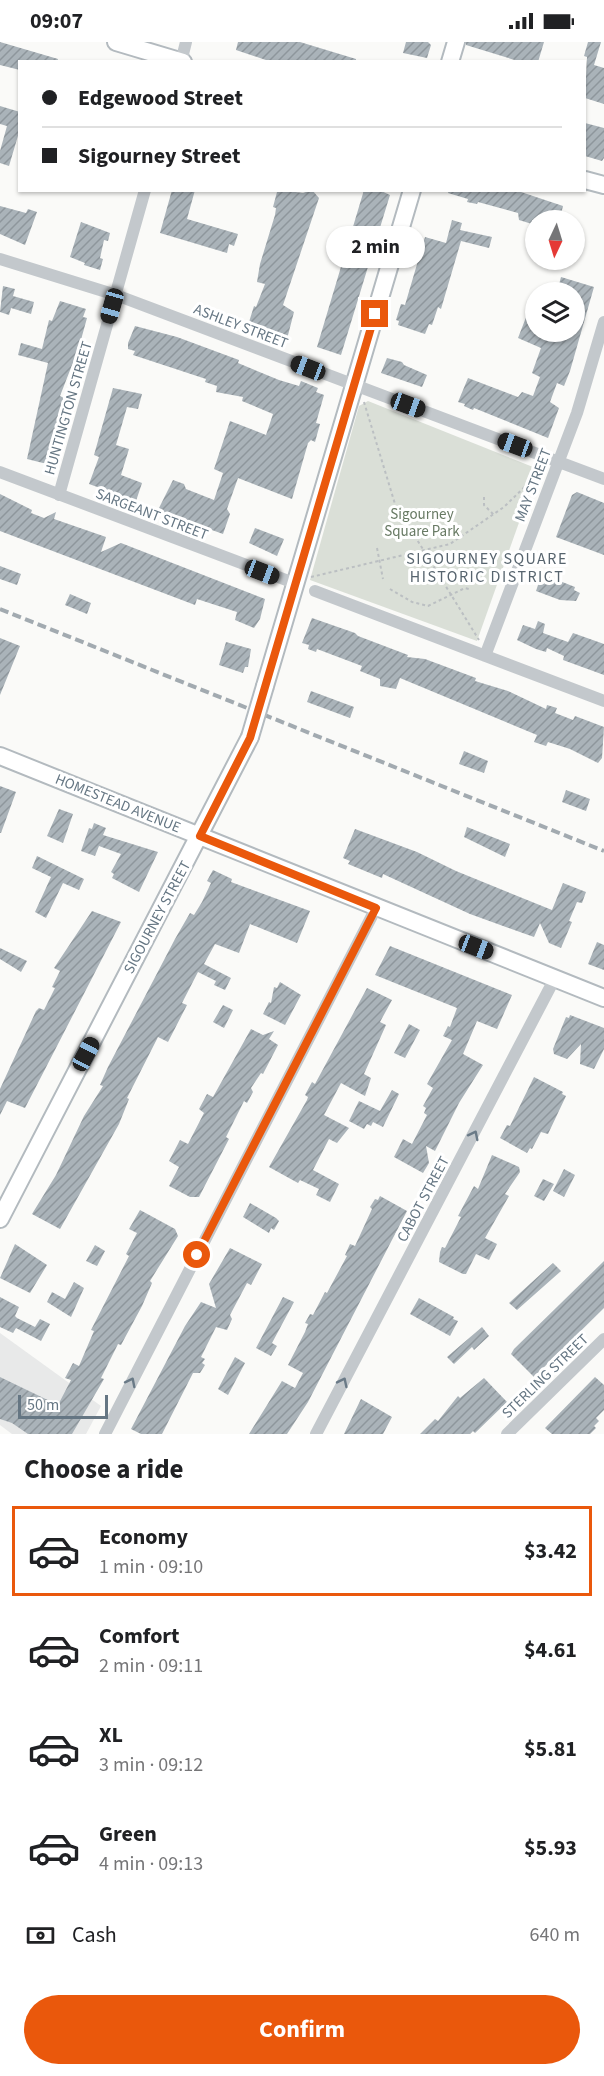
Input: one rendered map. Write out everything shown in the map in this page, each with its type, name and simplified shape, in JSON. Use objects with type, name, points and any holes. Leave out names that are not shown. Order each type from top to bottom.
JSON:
[{"type":"main road","points":[[116,42],[179,60]]},
{"type":"main road","points":[[451,60],[456,42]]},
{"type":"main road","points":[[586,180],[604,185]]},
{"type":"main road","name":"SIGOURNEY STREET","points":[[0,1219],[250,738],[301,580],[354,385],[411,192]]},
{"type":"main road","name":"HOMESTEAD AVENUE","points":[[0,756],[604,998]]},
{"type":"street","points":[[182,60],[186,42]]},
{"type":"street","name":"HUNTINGTON STREET","points":[[59,495],[144,192]]},
{"type":"street","name":"ASHLEY STREET","points":[[0,259],[116,295],[604,478]]},
{"type":"street","name":"MAY STREET","points":[[485,656],[577,413],[604,322]]},
{"type":"street","name":"SARGEANT STREET","points":[[0,472],[301,580]]},
{"type":"street","points":[[315,591],[604,701]]},
{"type":"street","points":[[105,1434],[376,908]]},
{"type":"street","name":"CABOT STREET","points":[[316,1434],[555,978]]},
{"type":"street","name":"STERLING STREET","points":[[507,1434],[604,1339]]},
{"type":"path","points":[[364,402],[395,504],[423,553],[479,640]]},
{"type":"path","points":[[301,580],[423,553],[450,544],[494,515],[542,470]]},
{"type":"path","points":[[484,497],[484,505],[494,515]]},
{"type":"path","points":[[377,548],[383,579]]},
{"type":"path","points":[[390,589],[423,606],[433,605],[465,588],[469,590]]},
{"type":"shaded area","points":[[0,1333],[101,1406],[86,1434],[12,1434],[0,1425]]},
{"type":"green space","name":"Sigourney Square Park","points":[[368,401],[538,469],[477,641],[310,580],[359,406]]},
{"type":"building","points":[[0,42],[58,59],[18,60],[18,70],[0,65]]},
{"type":"building","points":[[238,42],[300,42],[356,60],[266,60],[236,50]]},
{"type":"building","points":[[406,42],[428,42],[431,45],[427,58],[403,53]]},
{"type":"building","points":[[466,42],[544,42],[539,60],[515,60],[466,45]]},
{"type":"building","points":[[588,42],[601,42],[594,65],[604,68],[604,104],[586,98],[587,57],[584,56]]},
{"type":"building","points":[[0,106],[18,111],[18,136],[9,166],[0,163],[0,151],[7,126],[0,124]]},
{"type":"building","points":[[586,123],[604,128],[604,158],[602,161],[586,156]]},
{"type":"building","points":[[171,192],[194,192],[187,219],[238,234],[234,246],[229,244],[227,253],[160,233]]},
{"type":"building","points":[[277,192],[314,192],[319,198],[283,305],[294,312],[287,339],[249,322],[265,284],[257,282],[275,215],[276,208],[273,207]]},
{"type":"building","points":[[363,192],[383,192],[390,195],[341,355],[317,347]]},
{"type":"building","points":[[521,192],[563,206],[562,210],[525,210],[525,222],[519,220],[518,213],[478,202],[477,204],[467,202],[468,199],[448,193]]},
{"type":"building","points":[[0,206],[26,213],[28,209],[37,212],[25,245],[0,234]]},
{"type":"building","points":[[452,220],[462,223],[460,230],[492,237],[489,248],[461,241],[441,309],[438,307],[432,325],[429,324],[425,334],[398,325],[399,321],[396,320],[401,304],[405,305],[425,237],[446,243]]},
{"type":"building","points":[[81,222],[110,233],[108,241],[104,240],[100,270],[70,257]]},
{"type":"building","points":[[561,277],[578,282],[560,282]]},
{"type":"building","points":[[585,284],[594,287],[585,318]]},
{"type":"building","points":[[3,286],[15,289],[13,296],[34,302],[31,314],[11,308],[9,315],[0,312]]},
{"type":"building","points":[[60,301],[86,309],[83,317],[87,318],[79,347],[60,396],[64,398],[46,463],[43,463],[27,459],[48,363],[18,355],[21,343],[42,349],[49,320],[52,321]]},
{"type":"building","points":[[525,320],[525,341],[518,338]]},
{"type":"building","points":[[135,326],[177,337],[239,360],[238,363],[279,380],[299,386],[301,381],[318,388],[316,392],[324,395],[316,423],[320,424],[315,442],[311,440],[308,443],[292,499],[238,478],[227,509],[230,514],[223,534],[162,512],[163,510],[159,508],[173,480],[184,484],[186,489],[214,500],[223,473],[214,469],[230,421],[266,435],[273,414],[242,401],[243,397],[216,392],[217,386],[205,382],[206,379],[133,355],[135,351],[128,349],[128,343]]},
{"type":"building","points":[[527,342],[578,342],[564,386],[557,383],[550,402],[559,408],[548,438],[474,408],[473,410],[458,402],[468,378],[518,397],[522,392],[533,396],[540,377],[532,373],[541,348]]},
{"type":"building","points":[[387,358],[402,362],[427,375],[422,387],[381,373]]},
{"type":"building","points":[[113,388],[142,394],[138,409],[127,407],[116,445],[129,449],[121,475],[142,483],[136,501],[89,484],[99,457],[94,455]]},
{"type":"building","points":[[577,492],[604,503],[604,555],[556,537],[572,495]]},
{"type":"building","points":[[0,494],[32,510],[31,513],[44,518],[56,512],[54,519],[106,537],[101,552],[121,543],[265,599],[260,619],[254,628],[235,620],[237,612],[197,599],[195,605],[0,531]]},
{"type":"building","points":[[255,528],[284,539],[277,556],[249,543]]},
{"type":"building","points":[[0,566],[21,574],[17,585],[0,579]]},
{"type":"building","points":[[547,576],[575,587],[574,590],[580,593],[576,601],[560,600],[536,591],[539,582],[544,584]]},
{"type":"building","points":[[70,594],[91,603],[87,614],[65,605]]},
{"type":"building","points":[[312,618],[355,633],[408,655],[407,657],[425,659],[476,678],[475,681],[508,691],[546,709],[547,705],[557,708],[555,713],[573,720],[575,716],[604,727],[602,758],[598,763],[570,749],[548,742],[546,746],[534,742],[537,735],[400,678],[396,689],[380,686],[380,679],[360,671],[362,666],[317,649],[316,652],[308,649],[309,645],[302,643]]},
{"type":"building","points":[[538,621],[545,624],[543,633],[568,642],[573,633],[604,644],[604,675],[563,660],[564,656],[547,648],[546,652],[517,640],[523,625],[535,629]]},
{"type":"building","points":[[0,638],[20,646],[0,695]]},
{"type":"building","points":[[226,642],[251,649],[248,667],[245,667],[243,673],[219,665]]},
{"type":"building","points":[[311,691],[354,707],[350,718],[307,702]]},
{"type":"building","points":[[464,751],[488,761],[484,773],[459,764]]},
{"type":"building","points":[[0,786],[16,792],[1,833],[0,833]]},
{"type":"building","points":[[566,790],[590,799],[586,811],[562,802]]},
{"type":"building","points":[[59,809],[73,814],[63,843],[47,836]]},
{"type":"building","points":[[94,823],[106,828],[103,835],[158,852],[139,892],[112,878],[114,874],[111,872],[121,854],[99,846],[95,856],[81,851],[89,828],[92,829]]},
{"type":"building","points":[[467,827],[510,844],[505,857],[464,837]]},
{"type":"building","points":[[355,829],[417,852],[456,871],[552,910],[563,883],[586,892],[582,903],[577,902],[569,921],[572,922],[561,948],[549,943],[540,923],[534,937],[470,914],[383,874],[382,878],[348,864],[350,861],[343,858]]},
{"type":"building","points":[[37,856],[84,879],[79,890],[63,883],[46,918],[35,912],[51,877],[32,868]]},
{"type":"building","points":[[213,870],[232,879],[231,882],[310,911],[297,943],[250,924],[239,953],[215,944],[204,964],[231,978],[225,990],[214,985],[216,981],[198,972],[182,1003],[187,1005],[168,1042],[158,1037],[127,1098],[129,1099],[119,1124],[60,1229],[32,1214],[56,1175],[84,1116],[103,1086],[100,1085],[108,1067],[175,939],[190,913],[194,915],[202,902],[211,883],[207,881]]},
{"type":"building","points":[[92,911],[121,922],[25,1108],[7,1101],[0,1115],[0,1089],[36,1011],[39,1008],[44,1010],[55,988],[52,987],[60,971],[54,968]]},
{"type":"building","points":[[597,942],[604,945],[604,970],[588,964]]},
{"type":"building","points":[[390,946],[512,995],[497,1029],[477,1021],[463,1054],[483,1065],[459,1103],[435,1151],[426,1146],[429,1163],[423,1173],[394,1157],[403,1139],[412,1144],[427,1115],[424,1113],[426,1108],[423,1106],[433,1088],[427,1084],[452,1040],[443,1036],[448,1026],[450,1027],[457,1008],[375,975]]},
{"type":"building","points":[[0,948],[27,961],[21,972],[0,959]]},
{"type":"building","points":[[280,982],[301,995],[285,1025],[263,1014],[269,1002],[271,1003],[274,987],[277,988]]},
{"type":"building","points":[[367,988],[392,1000],[380,1022],[386,1025],[364,1074],[371,1078],[365,1096],[341,1083],[324,1115],[349,1128],[337,1143],[329,1139],[313,1170],[339,1184],[330,1202],[316,1195],[319,1189],[300,1180],[298,1183],[269,1167],[307,1100],[308,1097],[305,1095],[312,1082],[315,1084]]},
{"type":"building","points":[[223,1005],[233,1010],[224,1028],[213,1022]]},
{"type":"building","points":[[570,1015],[604,1028],[604,1049],[594,1069],[580,1064],[581,1044],[567,1059],[554,1054],[553,1049],[566,1017],[569,1018]]},
{"type":"building","points":[[409,1024],[420,1030],[405,1058],[394,1053]]},
{"type":"building","points":[[251,1029],[263,1035],[274,1031],[269,1039],[278,1045],[263,1074],[261,1073],[251,1088],[253,1092],[247,1103],[244,1101],[226,1137],[229,1139],[199,1197],[190,1197],[169,1186],[179,1167],[169,1161],[180,1140],[188,1144],[204,1113],[199,1109],[207,1094],[213,1097]]},
{"type":"building","points":[[534,1077],[563,1092],[562,1094],[566,1096],[548,1134],[541,1132],[532,1149],[530,1148],[527,1153],[500,1138],[507,1125],[510,1126]]},
{"type":"building","points":[[392,1090],[399,1094],[383,1127],[373,1122],[371,1126],[367,1124],[364,1129],[349,1121],[359,1101],[380,1111]]},
{"type":"building","points":[[492,1155],[519,1167],[520,1172],[505,1194],[509,1196],[485,1238],[497,1244],[489,1260],[476,1254],[466,1274],[463,1274],[439,1262],[440,1252],[442,1247],[445,1248],[461,1217],[458,1216],[474,1186],[478,1189]]},
{"type":"building","points":[[564,1169],[575,1175],[564,1197],[553,1191]]},
{"type":"building","points":[[543,1179],[554,1184],[544,1201],[534,1196]]},
{"type":"building","points":[[380,1196],[407,1211],[308,1402],[287,1434],[249,1434],[282,1381],[295,1388],[303,1373],[288,1365],[305,1332],[308,1324],[305,1323],[310,1314],[313,1315],[325,1292],[327,1293],[347,1256],[345,1255],[350,1244],[355,1246],[372,1209],[370,1207]]},
{"type":"building","points":[[250,1203],[279,1221],[274,1230],[271,1228],[269,1233],[243,1217]]},
{"type":"building","points":[[140,1210],[175,1229],[178,1236],[150,1281],[152,1283],[142,1306],[121,1345],[118,1344],[101,1378],[104,1379],[72,1434],[28,1434],[12,1423],[0,1419],[0,1377],[58,1405],[71,1380],[65,1378],[73,1363],[79,1366],[94,1331],[91,1330],[129,1256],[126,1254],[137,1233],[129,1229]]},
{"type":"building","points":[[15,1244],[47,1265],[30,1293],[0,1278]]},
{"type":"building","points":[[95,1245],[105,1251],[97,1266],[86,1261]]},
{"type":"building","points":[[230,1248],[262,1264],[251,1285],[247,1283],[230,1315],[232,1319],[227,1330],[216,1327],[201,1357],[205,1359],[202,1363],[205,1365],[200,1373],[193,1373],[162,1434],[141,1434],[131,1429],[185,1326],[201,1302],[216,1308],[209,1284]]},
{"type":"building","points":[[604,1261],[604,1308],[534,1377],[511,1354],[514,1349]]},
{"type":"building","points":[[553,1263],[561,1271],[517,1310],[509,1303]]},
{"type":"building","points":[[74,1282],[84,1288],[71,1317],[47,1302],[52,1292],[65,1299]]},
{"type":"building","points":[[0,1297],[19,1307],[15,1316],[17,1318],[35,1327],[40,1319],[50,1324],[41,1341],[16,1328],[13,1333],[0,1327]]},
{"type":"building","points":[[283,1297],[294,1302],[272,1343],[277,1346],[271,1356],[256,1348]]},
{"type":"building","points":[[419,1298],[458,1321],[450,1336],[410,1314]]},
{"type":"building","points":[[482,1327],[489,1336],[474,1350],[472,1347],[454,1364],[447,1357]]},
{"type":"building","points":[[235,1357],[245,1363],[228,1395],[218,1389]]},
{"type":"building","points":[[595,1377],[604,1385],[604,1410],[596,1418],[599,1421],[594,1426],[596,1428],[590,1434],[552,1434],[545,1428]]},
{"type":"building","points":[[484,1378],[507,1402],[475,1433],[473,1431],[470,1434],[420,1434],[435,1419],[438,1421],[458,1396],[460,1398]]},
{"type":"building","points":[[361,1399],[392,1417],[383,1434],[344,1434]]},
{"type":"railway","points":[[0,609],[604,851]]},
{"type":"district","name":"SIGOURNEY SQUARE HISTORIC DISTRICT","points":[[487,567]]},
{"type":"route","points":[[197,1255],[376,908],[200,836],[250,738],[375,314]]}]
